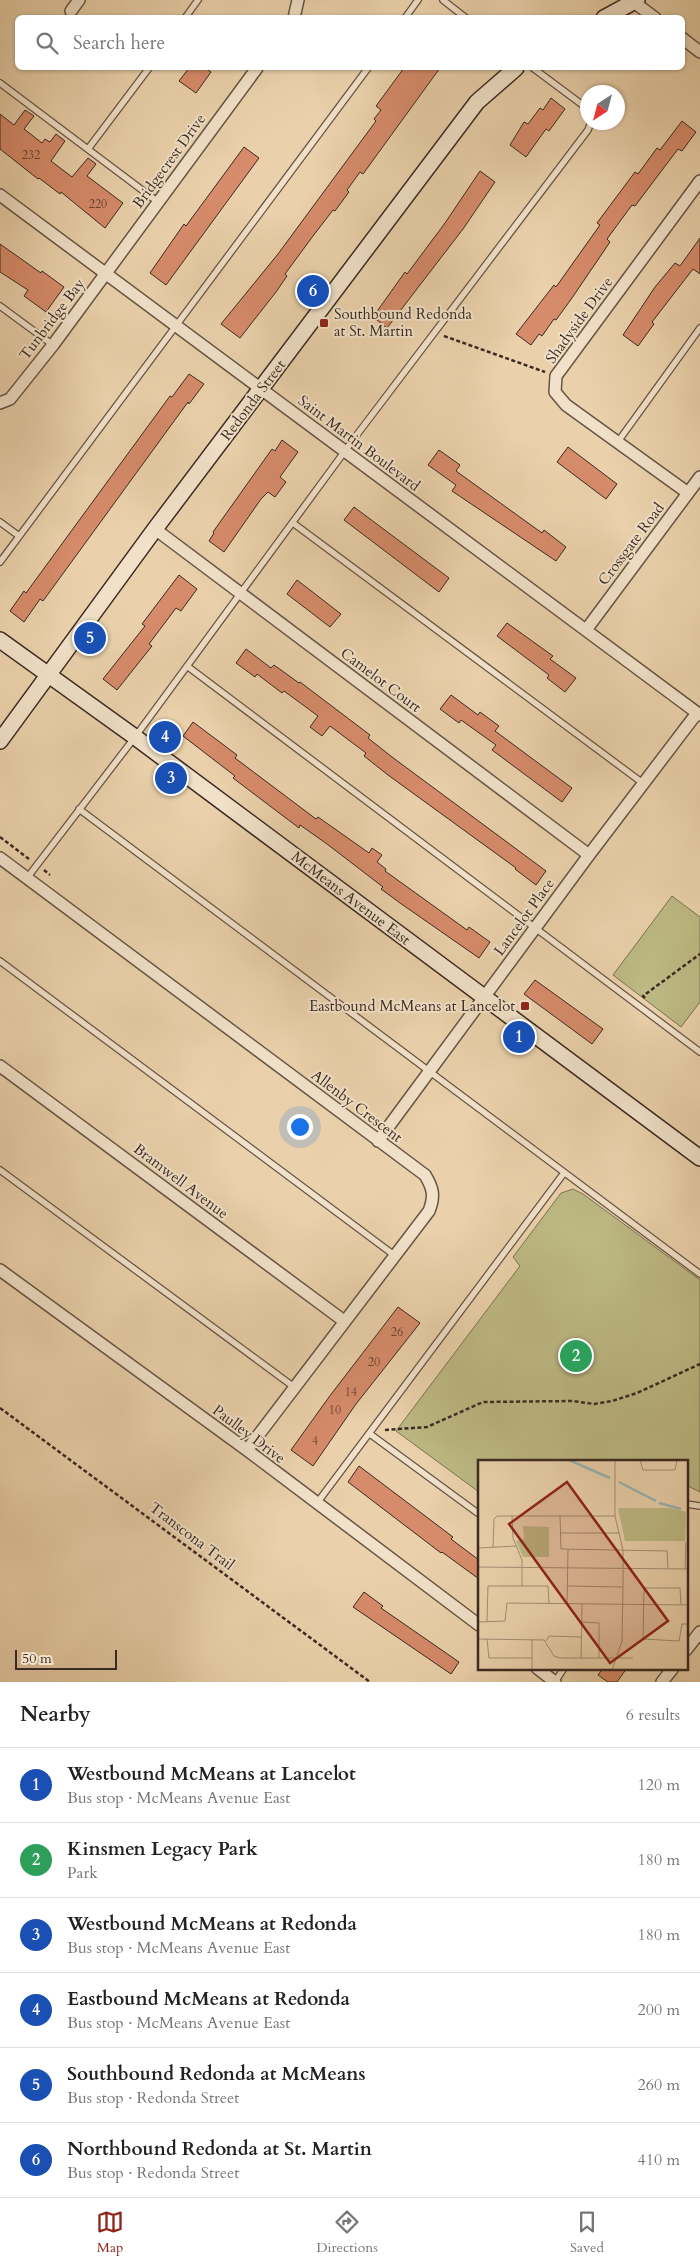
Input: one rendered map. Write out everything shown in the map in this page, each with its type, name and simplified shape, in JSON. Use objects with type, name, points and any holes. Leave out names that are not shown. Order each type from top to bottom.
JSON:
[{"type":"street","points":[[71,11],[79,0]]},
{"type":"street","points":[[295,15],[298,0]]},
{"type":"street","points":[[609,15],[634,1],[651,15]]},
{"type":"street","points":[[685,40],[700,52]]},
{"type":"street","name":"Bridgecrest Drive","points":[[106,273],[256,70]]},
{"type":"street","name":"Redonda Street","points":[[0,741],[155,529],[477,102],[514,70]]},
{"type":"street","name":"Shadyside Drive","points":[[688,493],[616,442],[559,398],[554,392],[556,376],[700,181]]},
{"type":"street","name":"Saint Martin Boulevard","points":[[0,194],[699,714]]},
{"type":"street","name":"Tunbridge Bay","points":[[0,402],[10,399],[106,273]]},
{"type":"street","name":"Crossgate Road","points":[[586,630],[700,477]]},
{"type":"street","name":"Camelot Court","points":[[155,529],[589,855]]},
{"type":"street","name":"McMeans Avenue East","points":[[0,640],[135,737],[700,1158]]},
{"type":"street","name":"Lancelot Place","points":[[378,1141],[534,928],[699,714]]},
{"type":"street","name":"Allenby Crescent","points":[[0,858],[425,1175],[432,1187],[433,1199],[428,1210],[247,1450]]},
{"type":"street","name":"Bramwell Avenue","points":[[0,1066],[344,1321]]},
{"type":"street","name":"Paulley Drive","points":[[0,1270],[247,1450],[478,1624]]},
{"type":"street","points":[[688,1647],[700,1632]]},
{"type":"street","points":[[540,1670],[555,1682]]},
{"type":"street","points":[[662,1682],[671,1670]]},
{"type":"lane","points":[[187,15],[198,0]]},
{"type":"lane","points":[[407,15],[418,0]]},
{"type":"lane","points":[[443,0],[462,15]]},
{"type":"lane","points":[[88,149],[147,70]]},
{"type":"lane","points":[[0,562],[367,70]]},
{"type":"lane","points":[[536,70],[580,103]]},
{"type":"lane","points":[[0,83],[158,202]]},
{"type":"lane","points":[[27,878],[135,737],[435,332],[588,130]]},
{"type":"lane","points":[[0,306],[53,345]]},
{"type":"lane","points":[[616,442],[700,328]]},
{"type":"lane","points":[[0,522],[19,536]]},
{"type":"lane","points":[[294,524],[644,784]]},
{"type":"lane","points":[[187,666],[700,1052]]},
{"type":"lane","points":[[79,809],[700,1274]]},
{"type":"lane","points":[[0,962],[394,1255]]},
{"type":"lane","points":[[0,1170],[294,1387]]},
{"type":"lane","points":[[316,1503],[564,1173]]},
{"type":"lane","points":[[371,1432],[478,1513]]},
{"type":"lane","points":[[555,1682],[563,1670]]},
{"type":"path","points":[[435,332],[556,376]]},
{"type":"path","points":[[0,837],[50,875]]},
{"type":"path","points":[[640,1007],[646,999],[643,996],[700,954]]},
{"type":"path","points":[[371,1432],[427,1427],[483,1402],[573,1401],[594,1404],[637,1392],[700,1364]]},
{"type":"path","name":"Transcona Trail","points":[[0,1408],[370,1682]]},
{"type":"shaded area","points":[[672,896],[700,917],[700,1002],[681,1027],[613,975]]},
{"type":"shaded area","points":[[573,1189],[583,1194],[700,1280],[700,1492],[688,1486],[688,1460],[478,1460],[478,1491],[396,1431],[520,1266],[513,1257],[561,1193]]},
{"type":"building","points":[[187,70],[208,70],[211,72],[196,93],[179,81]]},
{"type":"building","points":[[403,70],[439,70],[363,174],[360,172],[347,190],[349,192],[313,236],[285,274],[287,276],[276,292],[240,338],[221,324],[278,254],[376,121],[374,119],[381,110],[376,106]]},
{"type":"building","points":[[551,98],[565,109],[549,131],[546,129],[526,157],[510,145],[524,122],[528,124],[540,108],[543,110]]},
{"type":"building","points":[[25,110],[34,116],[24,129],[42,143],[45,139],[50,142],[56,134],[65,141],[51,161],[72,177],[88,158],[96,164],[87,176],[123,203],[105,228],[61,192],[60,194],[38,179],[0,149],[0,114],[14,125]]},
{"type":"building","points":[[682,121],[696,132],[682,151],[678,149],[635,206],[632,205],[607,239],[610,242],[572,298],[556,320],[554,319],[542,336],[539,334],[531,345],[516,334],[554,285],[556,287],[600,225],[597,223],[635,172],[638,174],[657,148],[660,150]]},
{"type":"building","points":[[244,147],[259,158],[166,285],[150,273],[184,224],[186,226]]},
{"type":"building","points":[[480,171],[495,182],[463,229],[387,328],[373,317],[405,272],[407,274],[445,223]]},
{"type":"building","points":[[700,238],[700,274],[693,269],[652,322],[654,324],[638,346],[623,335],[655,287],[675,263],[680,266]]},
{"type":"building","points":[[0,244],[64,287],[46,312],[24,296],[28,290],[0,272]]},
{"type":"building","points":[[189,374],[204,384],[189,404],[188,402],[43,601],[40,599],[24,622],[10,611],[24,591],[26,593],[170,396],[172,397]]},
{"type":"building","points":[[282,440],[298,452],[280,477],[286,482],[275,497],[268,492],[261,499],[224,552],[209,541],[213,532],[272,449],[275,451]]},
{"type":"building","points":[[568,447],[617,484],[606,499],[557,462]]},
{"type":"building","points":[[439,450],[460,465],[456,471],[542,533],[544,530],[566,547],[556,561],[452,491],[456,485],[428,465]]},
{"type":"building","points":[[354,507],[449,578],[439,592],[344,520]]},
{"type":"building","points":[[179,575],[197,589],[181,611],[176,608],[149,644],[152,646],[117,690],[103,679],[145,626],[142,624]]},
{"type":"building","points":[[297,580],[341,614],[330,627],[287,594]]},
{"type":"building","points":[[507,623],[553,656],[550,659],[576,678],[565,692],[547,678],[549,675],[497,636]]},
{"type":"building","points":[[246,649],[271,668],[274,665],[300,682],[370,735],[368,738],[392,757],[546,871],[536,885],[516,868],[388,775],[364,756],[366,753],[330,726],[322,736],[310,727],[318,716],[284,691],[282,693],[257,674],[255,677],[236,663]]},
{"type":"building","points":[[451,695],[478,715],[480,712],[499,726],[495,731],[572,788],[562,802],[492,750],[496,745],[461,720],[459,723],[440,709]]},
{"type":"building","points":[[193,722],[237,755],[235,758],[316,819],[318,817],[369,853],[372,848],[382,855],[377,862],[386,869],[385,871],[467,930],[469,927],[490,942],[479,958],[400,903],[381,889],[383,887],[327,844],[300,825],[299,828],[233,778],[235,776],[183,736]]},
{"type":"building","points":[[535,980],[603,1029],[592,1044],[524,994]]},
{"type":"building","points":[[398,1307],[420,1323],[356,1404],[313,1466],[291,1450]]},
{"type":"building","points":[[359,1466],[453,1537],[451,1539],[478,1559],[478,1578],[441,1553],[348,1482]]},
{"type":"building","points":[[364,1592],[383,1606],[381,1608],[459,1662],[451,1674],[353,1607]]},
{"type":"building","points":[[602,1670],[626,1670],[617,1682],[608,1682],[598,1675]]},
{"type":"place","name":"Northbound Redonda at St. Martin","points":[[313,291]]},
{"type":"place","name":"Southbound Redonda at St. Martin","points":[[324,323]]},
{"type":"place","name":"Southbound Redonda at McMeans","points":[[90,638]]},
{"type":"place","name":"Eastbound McMeans at Redonda","points":[[165,737]]},
{"type":"place","name":"Westbound McMeans at Redonda","points":[[171,778]]},
{"type":"place","name":"Eastbound McMeans at Lancelot","points":[[525,1006]]},
{"type":"place","name":"Westbound McMeans at Lancelot","points":[[519,1037]]},
{"type":"place","name":"Kinsmen Legacy Park","points":[[576,1356]]}]
